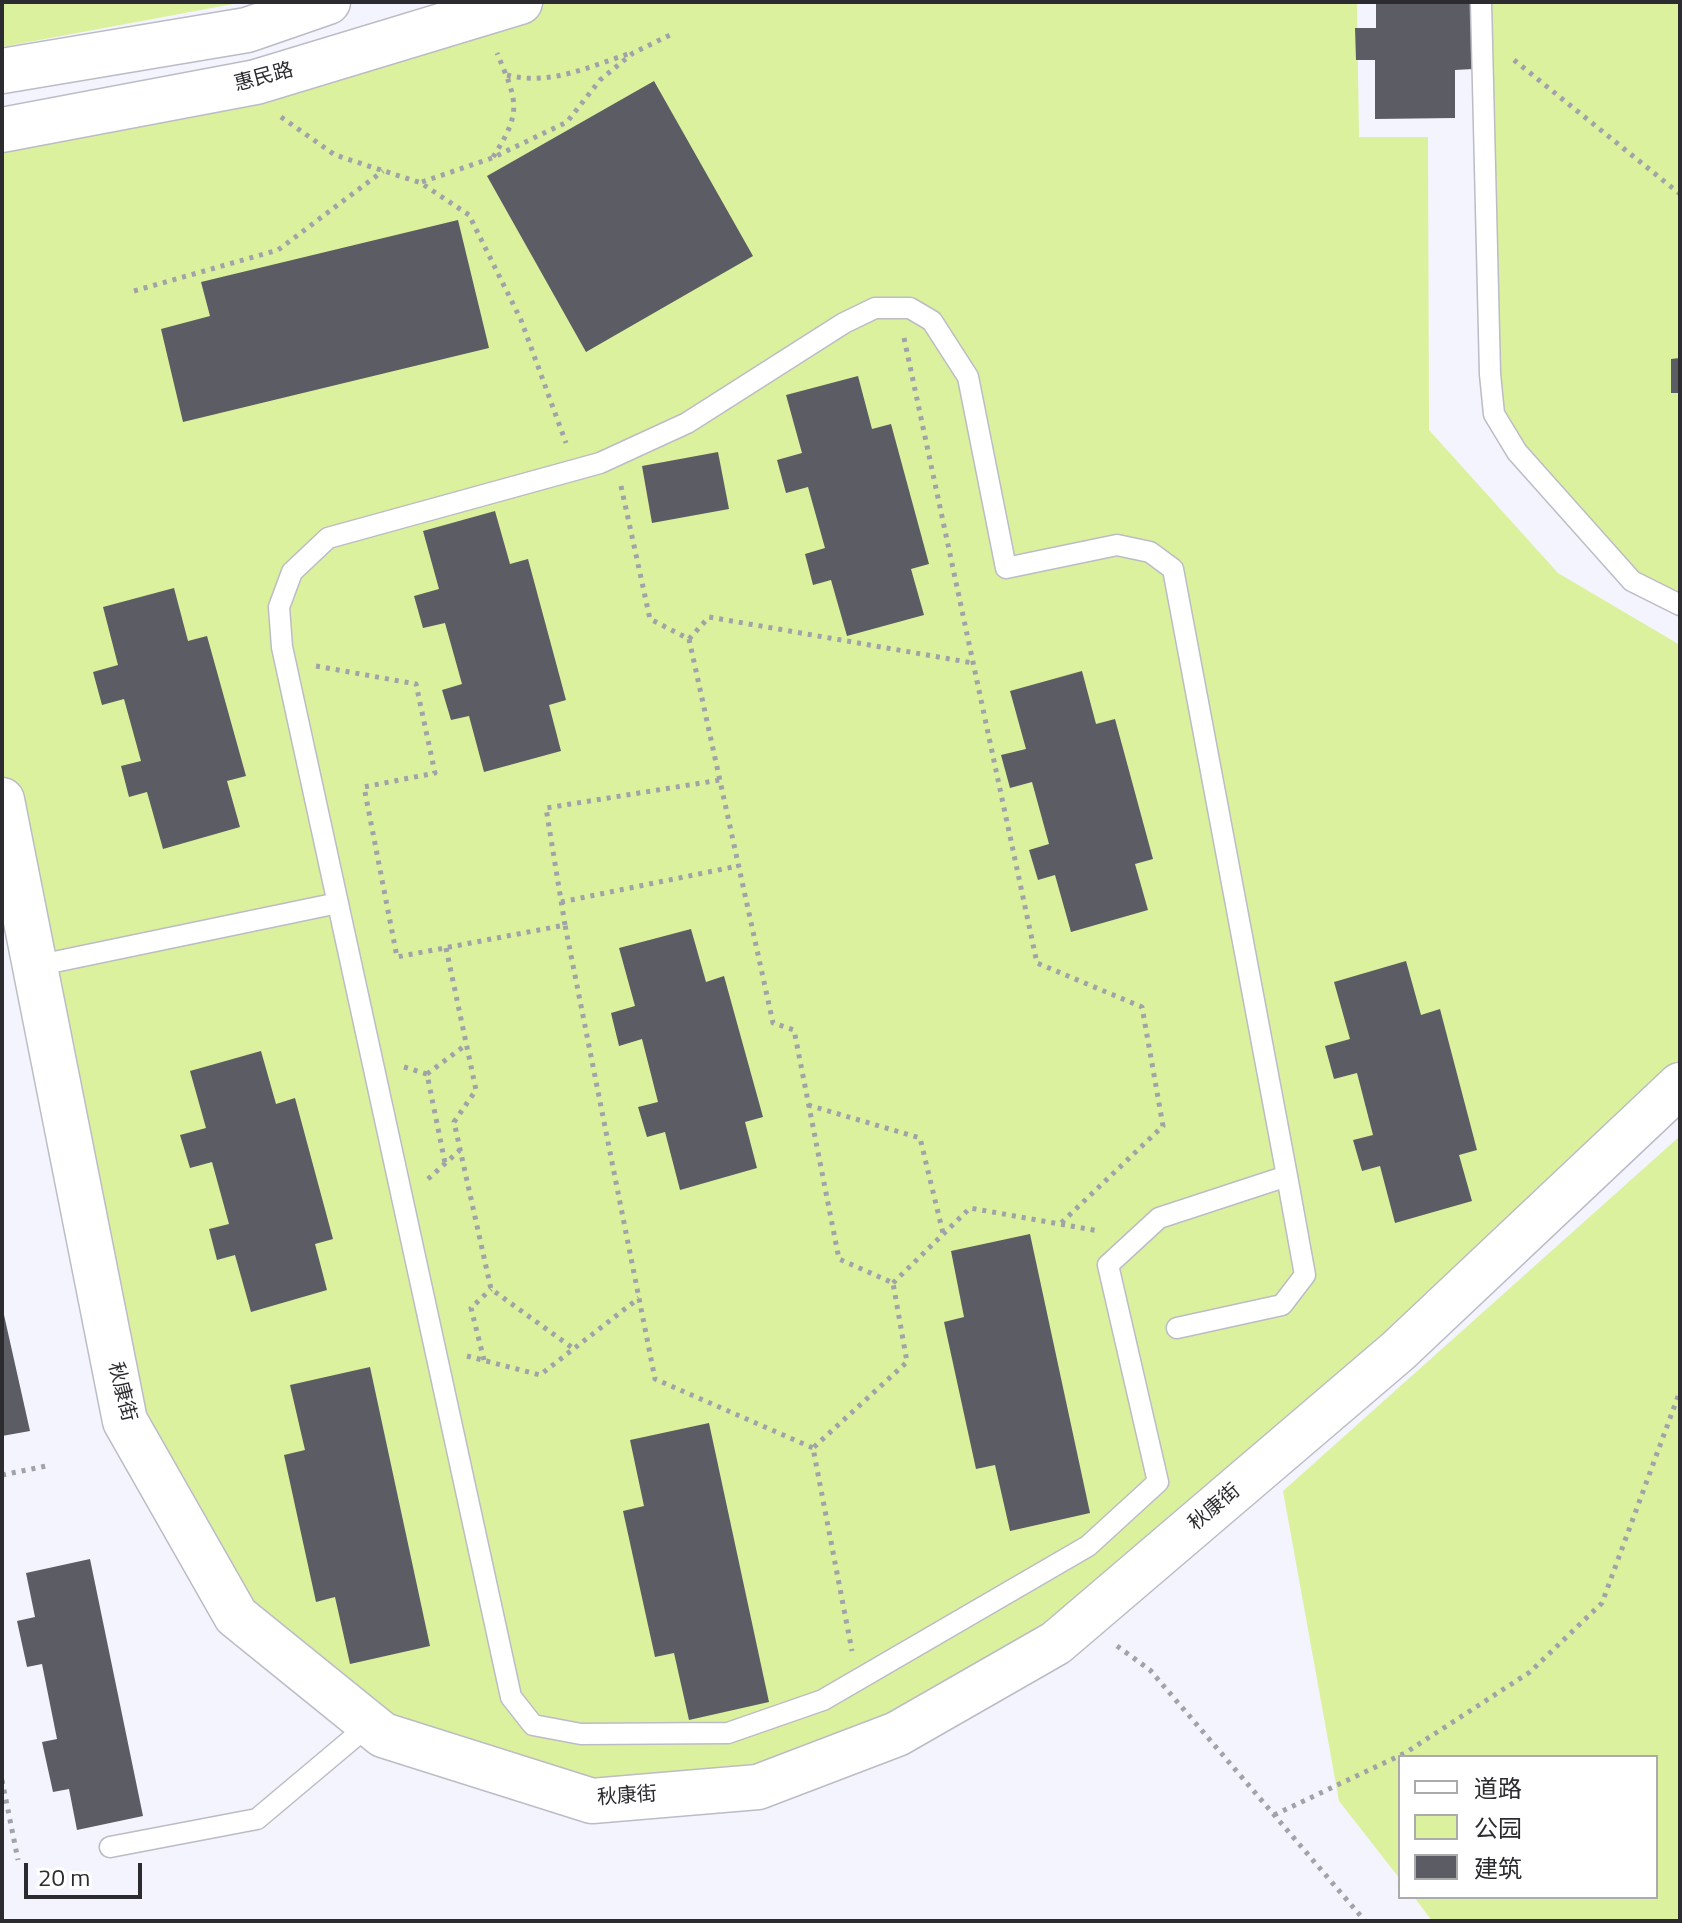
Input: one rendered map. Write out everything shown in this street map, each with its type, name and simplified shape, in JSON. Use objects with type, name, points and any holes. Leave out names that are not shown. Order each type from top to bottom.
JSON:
[{"type":"street","points":[[2,71],[247,30],[328,2]]},
{"type":"street","name":"惠民路","points":[[2,130],[236,86],[520,2]]},
{"type":"street","name":"秋康街","points":[[2,800],[125,1421],[236,1616],[383,1735],[592,1801],[758,1787],[897,1734],[1056,1643],[1398,1351],[1680,1085]]},
{"type":"lane","points":[[1481,2],[1490,374],[1494,414],[1517,452],[1632,581],[1680,605]]},
{"type":"lane","points":[[1177,1328],[1282,1305],[1305,1275],[1287,1176],[1173,569],[1150,552],[1117,545],[1006,568],[968,377],[932,321],[910,308],[875,308],[844,323],[687,423],[615,456],[328,538],[292,572],[279,607],[286,661],[511,1697],[533,1725],[581,1734],[728,1733],[823,1700],[1088,1546],[1158,1482],[1108,1265],[1159,1218],[1287,1176]]},
{"type":"lane","points":[[35,966],[338,903]]},
{"type":"lane","points":[[110,1847],[257,1819],[370,1724]]},
{"type":"path","points":[[465,19],[493,44],[516,100],[509,132],[492,158]]},
{"type":"path","points":[[506,74],[527,80],[553,78],[633,53],[672,34]]},
{"type":"path","points":[[1482,34],[1680,194]]},
{"type":"path","points":[[421,183],[492,158],[567,122],[600,80],[633,53]]},
{"type":"path","points":[[236,86],[335,155],[421,183],[469,215],[521,320],[554,415],[578,469]]},
{"type":"path","points":[[134,291],[278,250],[383,170]]},
{"type":"path","points":[[898,308],[1037,963],[1142,1007],[1163,1126],[1060,1224]]},
{"type":"path","points":[[615,456],[650,619],[689,639]]},
{"type":"path","points":[[689,639],[709,617],[973,663]]},
{"type":"path","points":[[689,639],[773,1023],[794,1030],[839,1259],[893,1283]]},
{"type":"path","points":[[286,661],[416,684],[435,773],[364,787],[397,957],[565,925]]},
{"type":"path","points":[[720,780],[546,808],[565,925],[655,1379],[813,1448]]},
{"type":"path","points":[[561,902],[738,866]]},
{"type":"path","points":[[446,948],[476,1090],[454,1122],[491,1289],[574,1349]]},
{"type":"path","points":[[427,1074],[467,1044]]},
{"type":"path","points":[[372,1058],[427,1074]]},
{"type":"path","points":[[427,1074],[445,1163]]},
{"type":"path","points":[[808,1105],[920,1138],[943,1234]]},
{"type":"path","points":[[893,1283],[970,1208],[1101,1231],[1108,1265]]},
{"type":"path","points":[[813,1448],[907,1362],[893,1283]]},
{"type":"path","points":[[484,1360],[471,1308],[491,1289]]},
{"type":"path","points":[[435,1348],[540,1375],[639,1298]]},
{"type":"path","points":[[1401,1755],[1530,1672],[1602,1603],[1680,1391]]},
{"type":"path","points":[[813,1448],[858,1679]]},
{"type":"path","points":[[2,1475],[51,1465]]},
{"type":"path","points":[[1082,1621],[1150,1670],[1365,1921]]},
{"type":"path","points":[[1274,1815],[1398,1756]]},
{"type":"path","points":[[2,1780],[18,1860]]},
{"type":"green space","points":[[2,2],[244,2],[2,47]]},
{"type":"green space","points":[[520,2],[1357,2],[1359,137],[1428,137],[1429,430],[1558,573],[1680,645],[1680,1085],[1056,1643],[897,1734],[592,1801],[383,1735],[236,1616],[125,1421],[2,800],[2,130]]},
{"type":"green space","points":[[1481,2],[1680,2],[1680,605],[1632,581],[1494,414]]},
{"type":"green space","points":[[1680,1136],[1680,1921],[1432,1921],[1416,1899],[1658,1899],[1658,1755],[1398,1755],[1398,1876],[1339,1801],[1283,1491]]},
{"type":"building","points":[[1376,2],[1472,2],[1473,69],[1455,70],[1455,118],[1375,119],[1375,60],[1356,60],[1355,28],[1376,28]]},
{"type":"building","points":[[654,81],[753,256],[586,352],[487,176]]},
{"type":"building","points":[[458,220],[489,348],[183,422],[161,329],[210,316],[201,282]]},
{"type":"building","points":[[1680,358],[1680,393],[1671,393],[1671,359]]},
{"type":"building","points":[[858,376],[872,429],[891,424],[929,564],[911,569],[924,615],[847,636],[831,580],[813,585],[805,554],[825,548],[808,487],[786,493],[777,460],[802,453],[786,395]]},
{"type":"building","points":[[718,452],[729,509],[652,523],[642,466]]},
{"type":"building","points":[[495,511],[510,564],[528,559],[566,700],[549,705],[561,751],[484,772],[469,716],[451,720],[442,690],[462,684],[445,623],[423,628],[414,596],[439,589],[423,531]]},
{"type":"building","points":[[174,588],[188,641],[207,636],[246,776],[227,781],[240,827],[163,849],[147,792],[129,797],[121,766],[141,761],[124,699],[102,705],[93,672],[118,665],[103,607]]},
{"type":"building","points":[[1082,671],[1096,724],[1115,719],[1153,859],[1135,864],[1148,910],[1071,932],[1055,875],[1038,880],[1029,850],[1049,844],[1032,782],[1010,788],[1001,755],[1026,749],[1010,691]]},
{"type":"building","points":[[691,929],[706,982],[724,976],[763,1117],[745,1122],[757,1168],[680,1190],[665,1132],[647,1137],[638,1107],[658,1102],[642,1039],[619,1046],[611,1013],[635,1006],[619,948]]},
{"type":"building","points":[[1406,961],[1421,1015],[1440,1009],[1477,1150],[1459,1155],[1472,1201],[1395,1223],[1380,1166],[1362,1171],[1353,1140],[1373,1135],[1357,1073],[1334,1079],[1325,1046],[1350,1039],[1334,982]]},
{"type":"building","points":[[261,1051],[276,1104],[295,1098],[333,1239],[315,1244],[327,1290],[251,1312],[235,1255],[217,1260],[209,1229],[229,1224],[212,1162],[190,1168],[180,1135],[206,1128],[190,1071]]},
{"type":"building","points":[[1030,1234],[1090,1513],[1010,1531],[995,1465],[976,1469],[944,1322],[964,1317],[951,1251]]},
{"type":"building","points":[[2,1306],[30,1431],[2,1436]]},
{"type":"building","points":[[370,1367],[430,1646],[350,1664],[335,1597],[316,1602],[284,1455],[305,1450],[290,1385]]},
{"type":"building","points":[[709,1423],[769,1702],[689,1720],[674,1653],[655,1657],[623,1511],[644,1506],[630,1440]]},
{"type":"building","points":[[90,1559],[143,1816],[77,1830],[69,1789],[53,1792],[42,1742],[57,1739],[42,1664],[27,1667],[17,1621],[35,1617],[26,1573]]}]
